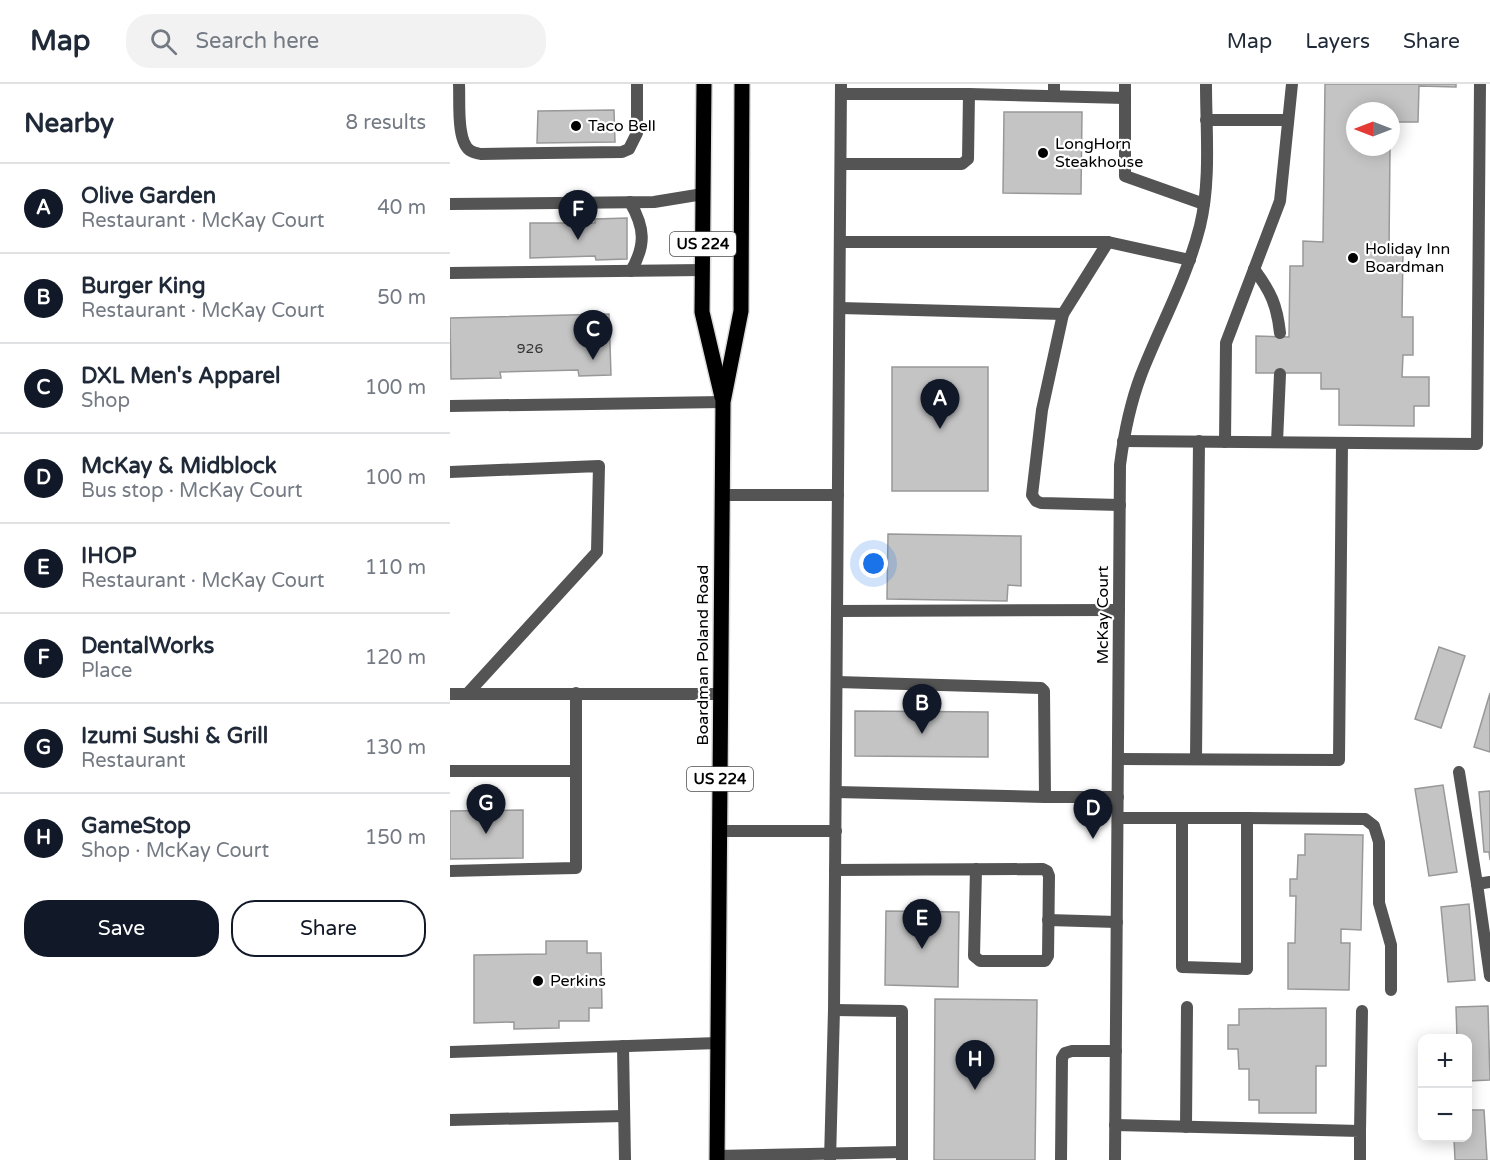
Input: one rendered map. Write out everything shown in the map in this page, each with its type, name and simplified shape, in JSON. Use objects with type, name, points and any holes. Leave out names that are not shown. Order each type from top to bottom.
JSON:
[{"type":"main road","name":"Boardman Poland Road","points":[[704,84],[702,312],[723,402]]},
{"type":"main road","name":"Boardman Poland Road","points":[[717,1158],[723,402],[741,311],[745,85]]},
{"type":"street","points":[[459,84],[461,132],[464,144],[470,151],[481,154],[621,152],[629,149],[637,133],[637,84]]},
{"type":"street","points":[[1125,84],[1125,176],[1204,204]]},
{"type":"street","name":"McKay Court","points":[[1115,1160],[1120,465],[1126,424],[1140,377],[1190,260],[1204,204],[1206,84]]},
{"type":"street","points":[[1225,442],[1226,343],[1280,201],[1292,84]]},
{"type":"street","points":[[1123,441],[1484,444],[1480,84]]},
{"type":"street","points":[[830,1157],[836,870],[841,89],[969,94],[1054,90],[1125,98]]},
{"type":"street","points":[[841,164],[962,164],[968,159],[969,94]]},
{"type":"street","points":[[1206,120],[1288,120]]},
{"type":"street","points":[[450,204],[654,202],[703,194]]},
{"type":"street","points":[[630,202],[639,218],[643,238],[640,256],[631,272]]},
{"type":"street","points":[[840,242],[1108,242],[1190,260]]},
{"type":"street","points":[[1108,242],[1063,314],[1042,410],[1032,495],[1036,501],[1041,503],[1120,505]]},
{"type":"street","points":[[1254,269],[1269,290],[1277,310],[1280,333]]},
{"type":"street","points":[[450,273],[703,270]]},
{"type":"street","points":[[840,308],[1063,314]]},
{"type":"street","points":[[1277,442],[1280,374]]},
{"type":"street","points":[[450,406],[723,402]]},
{"type":"street","points":[[1196,759],[1198,441]]},
{"type":"street","points":[[1118,759],[1339,760],[1342,443]]},
{"type":"street","points":[[450,472],[599,466],[597,552],[468,693]]},
{"type":"street","points":[[722,495],[838,495]]},
{"type":"street","points":[[837,611],[1119,610]]},
{"type":"street","points":[[837,682],[1041,688],[1044,691],[1045,797]]},
{"type":"street","points":[[450,871],[576,868],[576,693]]},
{"type":"street","points":[[450,694],[720,694]]},
{"type":"street","points":[[450,771],[576,771]]},
{"type":"street","points":[[1459,772],[1484,883],[1490,976]]},
{"type":"street","points":[[836,792],[1118,797]]},
{"type":"street","points":[[1118,818],[1365,819],[1374,825],[1379,842],[1379,903],[1391,945],[1391,990]]},
{"type":"street","points":[[1182,818],[1182,967],[1247,969],[1247,818]]},
{"type":"street","points":[[719,831],[836,831]]},
{"type":"street","points":[[836,870],[976,869],[1043,869],[1050,876],[1048,956],[1045,961],[980,962],[976,959],[974,956],[976,869]]},
{"type":"street","points":[[1048,920],[1117,922]]},
{"type":"street","points":[[1186,1127],[1187,1007]]},
{"type":"street","points":[[717,1158],[902,1156],[902,1011],[834,1010]]},
{"type":"street","points":[[1360,1160],[1362,1011]]},
{"type":"street","points":[[450,1052],[718,1043]]},
{"type":"street","points":[[623,1046],[625,1160]]},
{"type":"street","points":[[1061,1160],[1062,1058],[1065,1053],[1072,1051],[1116,1051]]},
{"type":"street","points":[[450,1120],[624,1116]]},
{"type":"street","points":[[1115,1125],[1360,1131]]},
{"type":"building","name":"Holiday Inn Boardman","points":[[1325,84],[1456,84],[1456,87],[1419,86],[1418,122],[1400,122],[1400,102],[1346,102],[1346,156],[1390,156],[1389,251],[1403,251],[1402,317],[1413,317],[1413,355],[1403,355],[1402,377],[1429,377],[1429,406],[1414,406],[1414,426],[1339,425],[1339,389],[1321,389],[1321,373],[1256,373],[1256,336],[1289,337],[1290,266],[1303,266],[1303,241],[1323,242]]},
{"type":"building","name":"Taco Bell","points":[[614,110],[615,142],[537,143],[538,111]]},
{"type":"building","name":"LongHorn Steakhouse","points":[[1004,112],[1082,112],[1081,194],[1003,193]]},
{"type":"building","points":[[627,218],[627,259],[596,260],[595,256],[530,258],[530,223],[595,223],[595,219]]},
{"type":"building","points":[[609,314],[611,375],[579,376],[578,370],[500,372],[501,378],[451,379],[450,318]]},
{"type":"building","points":[[892,367],[988,367],[988,491],[892,491]]},
{"type":"building","points":[[888,534],[1021,536],[1021,586],[1008,585],[1007,601],[887,599]]},
{"type":"building","points":[[1439,647],[1465,656],[1441,728],[1415,719]]},
{"type":"building","points":[[1490,693],[1490,752],[1474,747]]},
{"type":"building","points":[[855,711],[988,712],[988,757],[855,756]]},
{"type":"building","points":[[1443,785],[1457,872],[1429,876],[1415,789]]},
{"type":"building","points":[[1490,791],[1490,860],[1489,852],[1484,852],[1479,792]]},
{"type":"building","points":[[523,810],[523,858],[450,859],[450,811]]},
{"type":"building","points":[[1305,834],[1363,835],[1361,930],[1341,929],[1341,943],[1350,943],[1349,990],[1288,989],[1288,943],[1295,943],[1296,896],[1290,896],[1290,879],[1297,879],[1298,855],[1305,855]]},
{"type":"building","points":[[1469,904],[1475,980],[1448,982],[1441,907]]},
{"type":"building","points":[[886,911],[959,912],[958,987],[885,985]]},
{"type":"building","name":"Perkins","points":[[546,941],[587,941],[587,953],[601,953],[602,1008],[589,1008],[589,1021],[559,1021],[559,1028],[514,1029],[514,1022],[474,1023],[474,955],[546,954]]},
{"type":"building","points":[[935,999],[1037,1000],[1035,1160],[934,1160]]},
{"type":"building","points":[[1488,1006],[1490,1080],[1472,1081],[1472,1034],[1457,1034],[1456,1007]]},
{"type":"building","points":[[1326,1008],[1326,1066],[1316,1066],[1316,1113],[1259,1113],[1259,1100],[1249,1100],[1249,1069],[1239,1069],[1238,1049],[1228,1049],[1228,1025],[1239,1025],[1239,1009]]},
{"type":"building","points":[[1472,1110],[1484,1110],[1487,1160],[1455,1160],[1454,1142],[1472,1142]]},
{"type":"place","name":"Taco Bell","points":[[576,126]]},
{"type":"place","name":"LongHorn Steakhouse","points":[[1043,153]]},
{"type":"place","name":"DentalWorks","points":[[578,240]]},
{"type":"place","name":"Holiday Inn Boardman","points":[[1353,258]]},
{"type":"place","name":"DXL Men's Apparel","points":[[593,360]]},
{"type":"place","name":"Olive Garden","points":[[940,429]]},
{"type":"place","name":"Burger King","points":[[922,734]]},
{"type":"place","name":"Izumi Sushi & Grill","points":[[486,834]]},
{"type":"place","name":"McKay & Midblock","points":[[1093,839]]},
{"type":"place","name":"IHOP","points":[[922,949]]},
{"type":"place","name":"Perkins","points":[[538,981]]},
{"type":"place","name":"GameStop","points":[[975,1090]]}]
